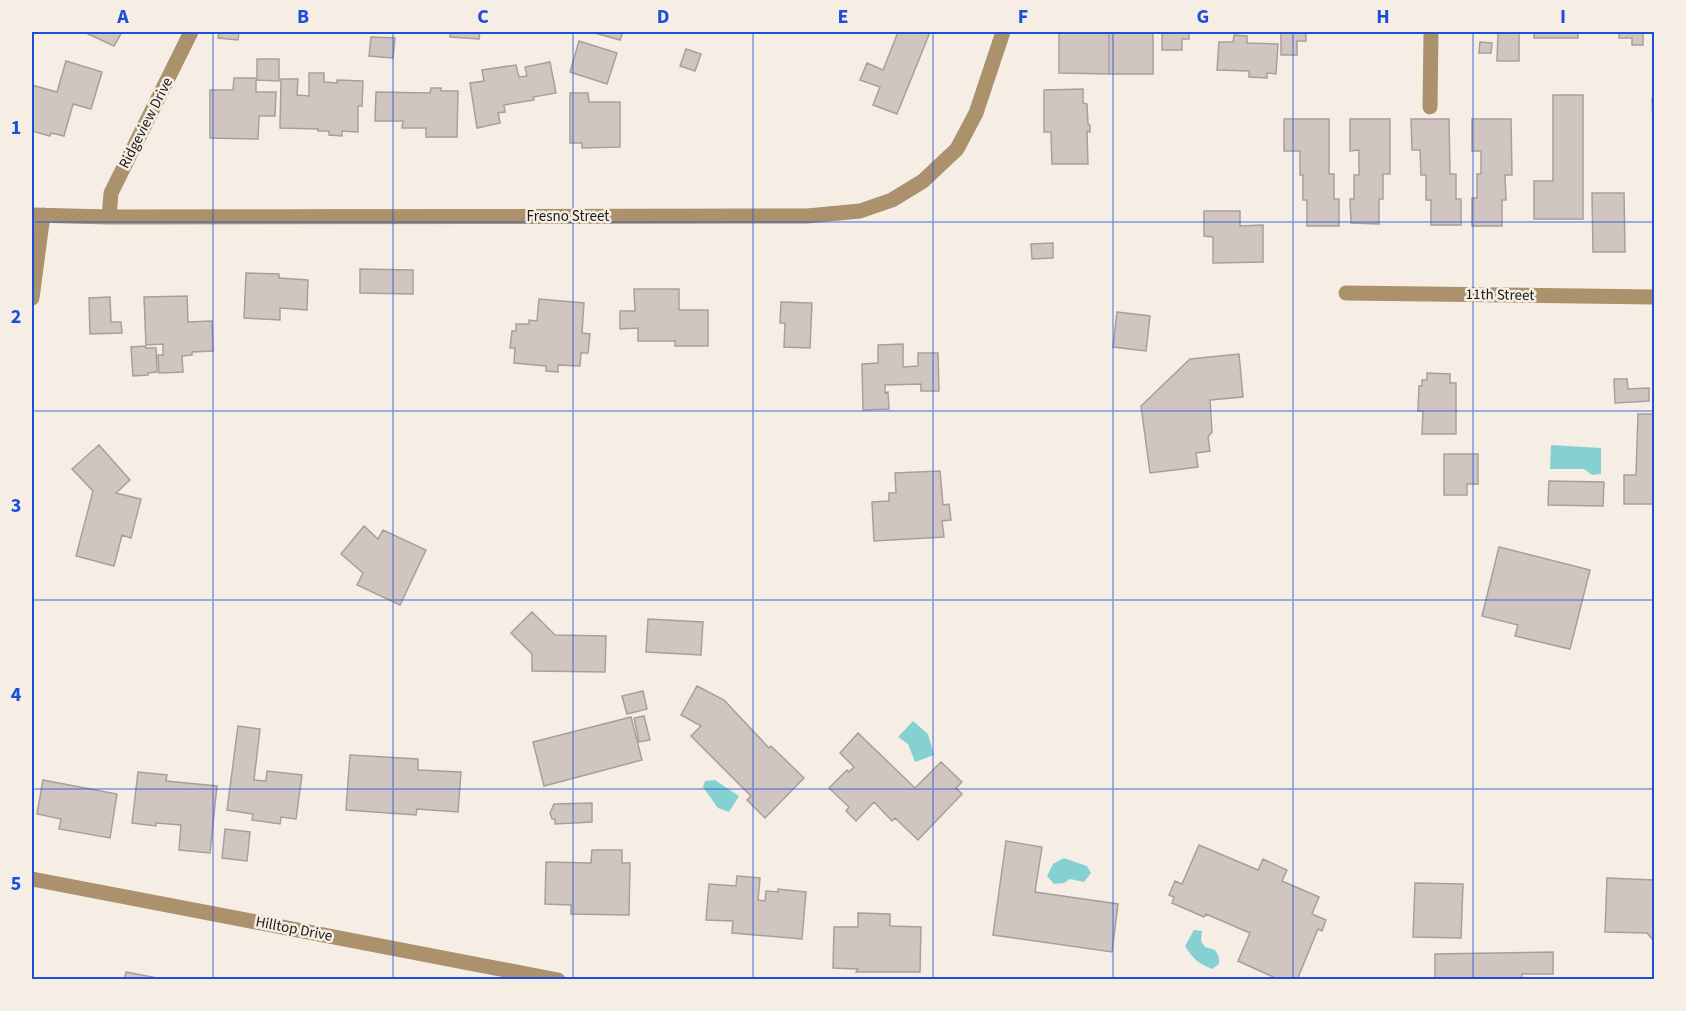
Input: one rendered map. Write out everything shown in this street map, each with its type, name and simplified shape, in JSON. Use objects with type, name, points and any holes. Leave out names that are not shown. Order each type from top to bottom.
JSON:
[{"type":"street","name":"Ridgeview Drive","points":[[109,217],[111,193],[191,32]]},
{"type":"street","name":"Fresno Street","points":[[37,215],[109,217],[807,216],[860,211],[892,200],[923,181],[957,149],[976,113],[1003,32]]},
{"type":"street","points":[[1430,107],[1431,32]]},
{"type":"street","points":[[32,298],[37,215]]},
{"type":"street","name":"11th Street","points":[[1346,293],[1654,297]]},
{"type":"street","name":"Hilltop Drive","points":[[32,879],[558,980]]},
{"type":"water","points":[[1551,445],[1601,448],[1601,474],[1592,475],[1584,469],[1550,469]]},
{"type":"water","points":[[913,721],[928,734],[934,755],[915,762],[908,744],[898,737]]},
{"type":"water","points":[[715,780],[739,796],[729,812],[718,808],[703,787],[705,781]]},
{"type":"water","points":[[1064,858],[1087,866],[1091,873],[1084,882],[1070,879],[1064,883],[1054,884],[1047,876],[1053,864]]},
{"type":"water","points":[[1194,930],[1202,931],[1201,941],[1205,947],[1215,950],[1219,957],[1219,964],[1212,969],[1196,960],[1185,946]]},
{"type":"building","points":[[84,32],[122,32],[114,46]]},
{"type":"building","points":[[219,32],[239,32],[238,40],[218,38]]},
{"type":"building","points":[[450,32],[480,32],[479,39],[450,37]]},
{"type":"building","points":[[591,32],[623,32],[620,40]]},
{"type":"building","points":[[898,32],[930,32],[897,114],[873,105],[880,87],[860,80],[867,63],[883,70]]},
{"type":"building","points":[[1059,32],[1109,32],[1109,74],[1059,73]]},
{"type":"building","points":[[1109,32],[1153,32],[1153,74],[1109,74]]},
{"type":"building","points":[[1162,32],[1189,32],[1189,39],[1182,39],[1182,50],[1162,50]]},
{"type":"building","points":[[1281,32],[1306,32],[1306,41],[1297,41],[1297,55],[1281,55]]},
{"type":"building","points":[[1498,32],[1519,32],[1519,61],[1497,61]]},
{"type":"building","points":[[1534,32],[1578,32],[1578,38],[1534,38]]},
{"type":"building","points":[[1619,32],[1643,32],[1643,45],[1632,45],[1632,38],[1619,38]]},
{"type":"building","points":[[1234,35],[1247,36],[1247,43],[1278,44],[1276,74],[1267,73],[1267,78],[1249,77],[1249,71],[1217,70],[1219,42],[1233,42]]},
{"type":"building","points":[[371,37],[395,38],[393,58],[369,56]]},
{"type":"building","points":[[579,41],[617,53],[607,84],[570,72]]},
{"type":"building","points":[[1480,42],[1492,43],[1491,53],[1479,53]]},
{"type":"building","points":[[686,49],[701,54],[695,71],[680,66]]},
{"type":"building","points":[[257,59],[279,59],[279,81],[256,80],[256,92],[276,92],[275,116],[259,116],[258,139],[210,138],[210,90],[233,90],[234,78],[257,78]]},
{"type":"building","points":[[66,61],[102,72],[91,109],[73,104],[64,136],[51,133],[50,136],[32,131],[32,85],[57,92]]},
{"type":"building","points":[[550,62],[556,93],[533,97],[534,100],[504,105],[505,112],[498,113],[500,123],[477,128],[470,83],[484,81],[482,70],[516,65],[519,77],[527,76],[525,67]]},
{"type":"building","points":[[309,73],[324,73],[324,82],[363,81],[362,106],[358,106],[358,132],[342,131],[342,136],[329,135],[329,131],[318,131],[318,129],[280,128],[281,79],[298,79],[297,95],[309,96]]},
{"type":"building","points":[[431,88],[441,88],[441,91],[458,91],[457,137],[426,137],[426,128],[402,128],[403,121],[375,121],[376,92],[430,93]]},
{"type":"building","points":[[1083,89],[1083,103],[1087,104],[1088,124],[1090,125],[1090,132],[1087,131],[1088,164],[1052,164],[1051,132],[1044,132],[1044,90]]},
{"type":"building","points":[[570,93],[588,93],[589,102],[620,102],[620,147],[582,148],[582,143],[570,143]]},
{"type":"building","points":[[1553,95],[1583,95],[1583,219],[1534,219],[1534,181],[1553,181]]},
{"type":"building","points":[[1652,98],[1654,98],[1654,127],[1653,127]]},
{"type":"building","points":[[1284,119],[1329,119],[1329,174],[1334,174],[1334,199],[1339,199],[1339,226],[1307,226],[1307,200],[1303,200],[1300,151],[1284,151]]},
{"type":"building","points":[[1350,119],[1390,119],[1390,174],[1383,174],[1383,199],[1379,199],[1379,224],[1351,223],[1350,199],[1354,199],[1354,175],[1359,175],[1359,150],[1350,151]]},
{"type":"building","points":[[1411,119],[1449,119],[1450,174],[1456,174],[1456,199],[1461,199],[1461,225],[1431,225],[1431,200],[1426,200],[1426,175],[1421,175],[1420,150],[1412,150]]},
{"type":"building","points":[[1472,119],[1511,119],[1512,175],[1505,175],[1506,200],[1502,200],[1502,226],[1472,226],[1472,198],[1477,198],[1477,174],[1481,174],[1481,151],[1472,151]]},
{"type":"building","points":[[1592,193],[1624,193],[1625,252],[1593,252]]},
{"type":"building","points":[[1204,211],[1240,211],[1240,226],[1263,225],[1263,262],[1213,263],[1213,237],[1204,236]]},
{"type":"building","points":[[1053,243],[1053,258],[1032,259],[1031,244]]},
{"type":"building","points":[[360,269],[413,270],[413,294],[360,293]]},
{"type":"building","points":[[246,273],[279,274],[279,278],[308,280],[307,310],[280,308],[280,320],[244,318]]},
{"type":"building","points":[[634,289],[679,289],[679,310],[708,310],[708,346],[675,346],[675,341],[638,341],[638,328],[620,329],[620,311],[635,311]]},
{"type":"building","points":[[187,296],[188,322],[212,321],[213,351],[192,352],[192,355],[182,356],[183,372],[159,373],[158,355],[163,355],[163,344],[146,345],[144,297]]},
{"type":"building","points":[[110,297],[111,322],[121,322],[122,333],[90,334],[89,298]]},
{"type":"building","points":[[539,299],[584,303],[582,333],[590,334],[588,353],[581,353],[580,366],[558,365],[558,372],[546,371],[546,366],[514,363],[515,348],[510,348],[512,331],[516,331],[516,324],[529,324],[529,320],[537,321]]},
{"type":"building","points":[[781,302],[812,303],[810,348],[784,347],[785,323],[780,323]]},
{"type":"building","points":[[1117,312],[1150,316],[1146,351],[1113,347]]},
{"type":"building","points":[[903,344],[903,367],[918,366],[918,353],[938,353],[939,391],[921,391],[921,384],[885,385],[885,393],[888,392],[889,409],[863,410],[862,364],[878,363],[878,345]]},
{"type":"building","points":[[131,347],[156,348],[157,372],[133,376]]},
{"type":"building","points":[[1239,354],[1243,397],[1210,400],[1212,432],[1208,437],[1210,451],[1196,453],[1198,467],[1150,473],[1141,406],[1190,359]]},
{"type":"building","points":[[1427,373],[1450,374],[1450,383],[1456,383],[1456,434],[1422,434],[1423,411],[1418,411],[1419,386],[1422,386],[1422,380],[1427,380]]},
{"type":"building","points":[[1614,379],[1627,379],[1628,389],[1649,388],[1649,401],[1615,403]]},
{"type":"building","points":[[1638,414],[1654,414],[1654,504],[1624,504],[1624,475],[1636,475]]},
{"type":"building","points":[[99,445],[130,480],[116,493],[141,499],[131,538],[122,535],[114,566],[76,556],[93,491],[72,469]]},
{"type":"building","points":[[1444,454],[1478,454],[1478,484],[1467,484],[1467,495],[1444,495]]},
{"type":"building","points":[[940,471],[943,505],[949,504],[951,520],[942,521],[944,537],[874,541],[872,502],[889,501],[889,493],[896,493],[895,473]]},
{"type":"building","points":[[1549,481],[1604,482],[1603,506],[1548,505]]},
{"type":"building","points":[[364,526],[378,539],[383,530],[426,550],[400,605],[357,585],[363,573],[341,554]]},
{"type":"building","points":[[1499,547],[1590,570],[1570,649],[1515,636],[1518,625],[1482,616]]},
{"type":"building","points":[[532,612],[555,635],[606,636],[605,672],[532,671],[532,654],[511,633]]},
{"type":"building","points":[[648,619],[703,622],[701,655],[646,652]]},
{"type":"building","points":[[697,686],[724,700],[769,748],[771,746],[804,778],[765,818],[747,800],[751,796],[691,736],[701,726],[681,715]]},
{"type":"building","points":[[643,691],[647,709],[627,714],[622,696]]},
{"type":"building","points":[[644,716],[650,740],[639,742],[634,718]]},
{"type":"building","points":[[631,717],[642,760],[544,786],[533,742]]},
{"type":"building","points":[[238,726],[260,729],[254,780],[266,781],[267,771],[302,775],[296,819],[281,817],[280,824],[252,820],[253,814],[227,810]]},
{"type":"building","points":[[858,733],[915,788],[941,762],[962,782],[956,788],[962,794],[918,840],[895,818],[892,821],[874,802],[856,821],[846,811],[849,807],[829,788],[847,770],[849,772],[854,767],[840,753]]},
{"type":"building","points":[[350,755],[418,759],[418,770],[461,772],[458,812],[417,809],[416,815],[346,810]]},
{"type":"building","points":[[138,772],[167,775],[166,781],[217,786],[210,853],[179,850],[181,825],[156,823],[156,826],[132,823]]},
{"type":"building","points":[[43,780],[117,794],[110,838],[59,829],[61,819],[37,814]]},
{"type":"building","points":[[592,803],[592,822],[555,824],[555,819],[552,819],[550,813],[554,804]]},
{"type":"building","points":[[225,829],[250,832],[247,861],[222,858]]},
{"type":"building","points":[[1006,841],[1042,847],[1035,892],[1118,904],[1112,952],[993,935]]},
{"type":"building","points":[[1199,845],[1258,870],[1263,859],[1287,870],[1282,881],[1319,897],[1312,914],[1326,920],[1322,931],[1318,929],[1297,980],[1280,980],[1238,961],[1250,933],[1206,914],[1204,917],[1172,903],[1174,897],[1169,895],[1175,881],[1182,884]]},
{"type":"building","points":[[592,850],[622,850],[622,863],[630,863],[629,915],[571,914],[571,905],[545,904],[546,862],[591,863]]},
{"type":"building","points":[[737,876],[760,878],[758,900],[765,901],[766,891],[778,892],[778,889],[806,892],[802,939],[732,933],[733,921],[706,920],[709,884],[736,886]]},
{"type":"building","points":[[1607,878],[1654,880],[1654,941],[1647,933],[1605,932]]},
{"type":"building","points":[[1415,883],[1463,884],[1461,938],[1413,937]]},
{"type":"building","points":[[858,913],[890,914],[890,926],[921,927],[920,972],[856,972],[858,969],[833,968],[834,927],[858,927]]},
{"type":"building","points":[[1553,952],[1553,974],[1522,974],[1522,980],[1435,980],[1435,954]]},
{"type":"building","points":[[126,972],[158,978],[158,980],[124,980]]}]
